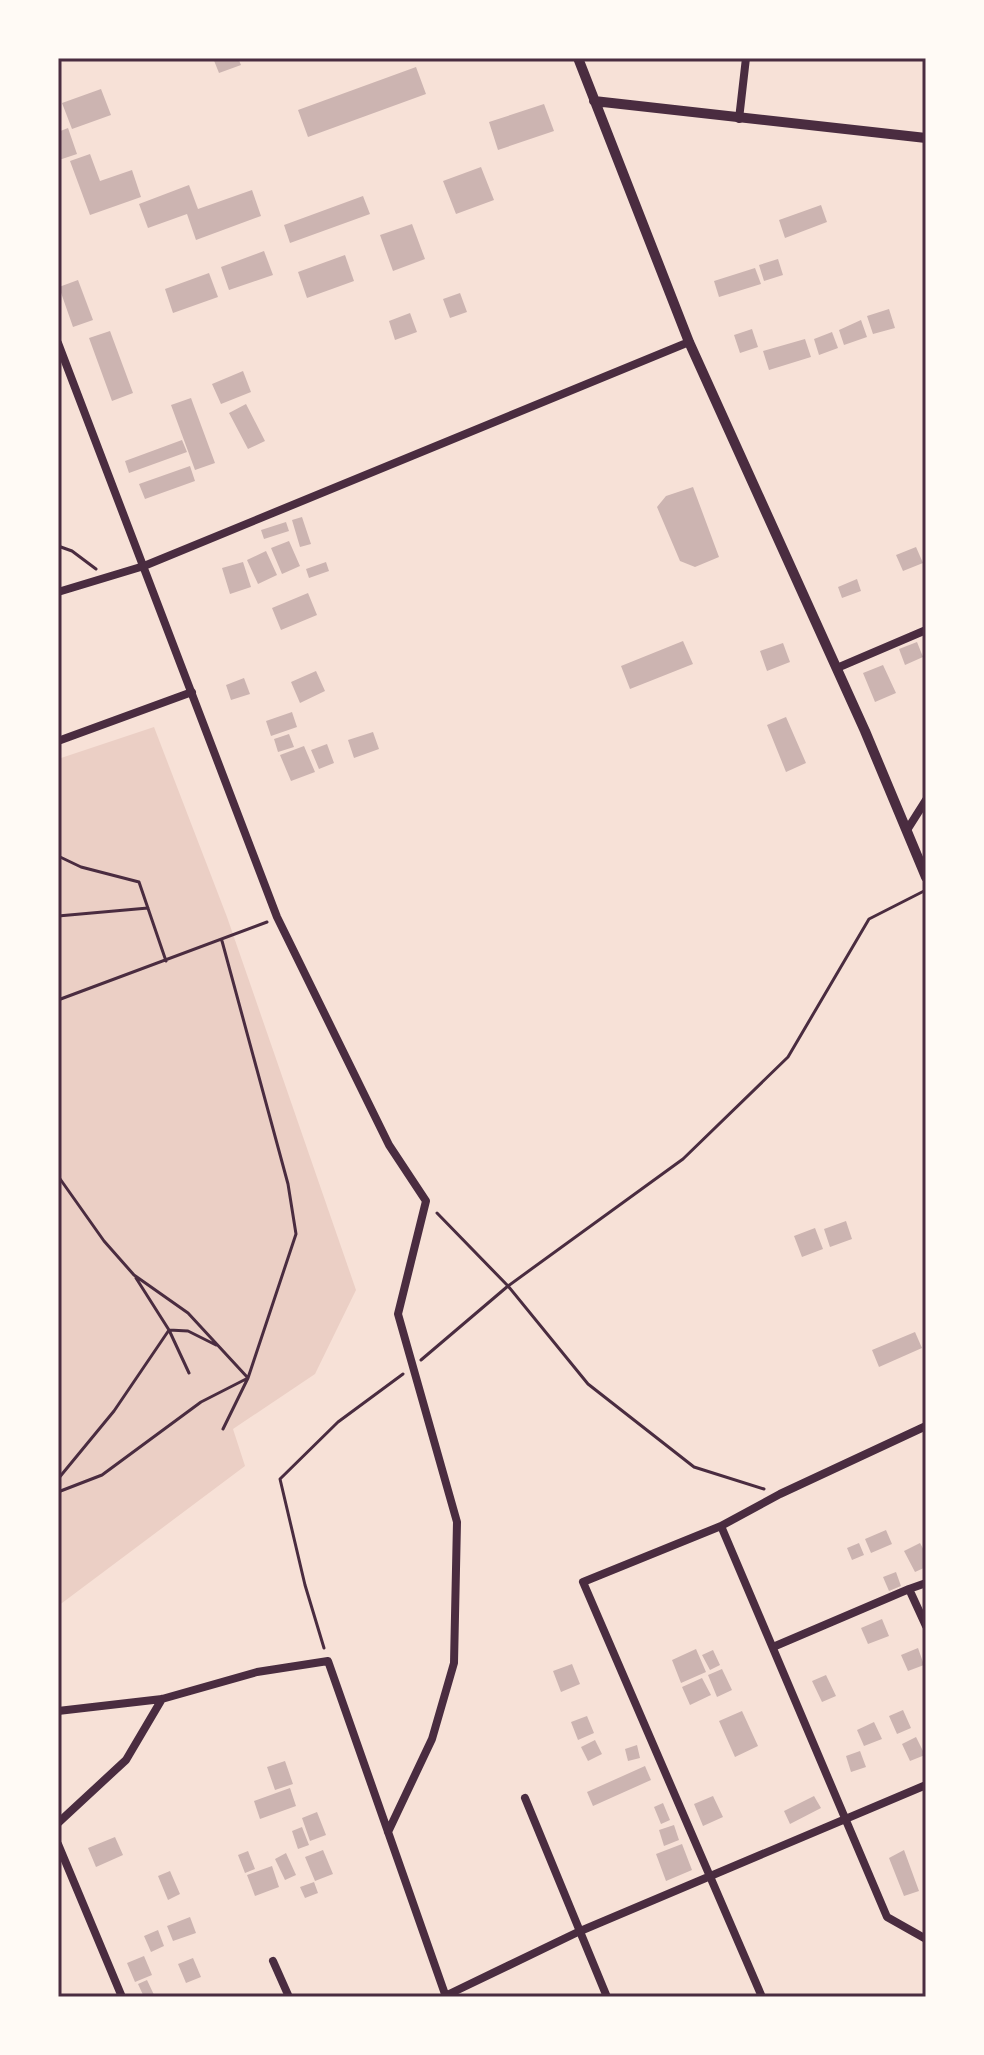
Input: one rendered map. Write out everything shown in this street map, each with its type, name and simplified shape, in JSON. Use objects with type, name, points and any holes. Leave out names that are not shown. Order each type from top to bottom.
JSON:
[{"type":"street","points":[[578,58],[689,342],[923,862],[926,877]]},
{"type":"street","points":[[739,119],[746,58]]},
{"type":"street","points":[[594,101],[926,138]]},
{"type":"street","points":[[58,592],[144,566],[689,342]]},
{"type":"street","points":[[58,343],[277,917],[389,1145],[426,1201],[398,1314],[457,1522],[454,1663],[432,1739],[388,1832]]},
{"type":"street","points":[[837,668],[926,630]]},
{"type":"street","points":[[58,741],[192,692]]},
{"type":"street","points":[[907,830],[926,800]]},
{"type":"street","points":[[762,1997],[583,1582],[721,1526],[780,1494],[926,1426]]},
{"type":"street","points":[[721,1526],[887,1917],[926,1939]]},
{"type":"street","points":[[773,1647],[926,1583]]},
{"type":"street","points":[[909,1589],[926,1626]]},
{"type":"street","points":[[58,1711],[162,1699],[257,1672],[328,1661],[445,1997],[578,1932],[926,1785]]},
{"type":"street","points":[[58,1823],[126,1760],[162,1699]]},
{"type":"street","points":[[525,1798],[607,1997]]},
{"type":"street","points":[[58,1844],[122,1997]]},
{"type":"street","points":[[273,1961],[289,1997]]},
{"type":"path","points":[[58,546],[72,551],[107,577]]},
{"type":"path","points":[[58,856],[81,867],[139,882],[166,961]]},
{"type":"path","points":[[328,1661],[305,1585],[280,1479],[338,1422],[413,1367],[508,1286],[683,1159],[788,1057],[869,919],[926,890]]},
{"type":"path","points":[[58,916],[148,908]]},
{"type":"path","points":[[58,1000],[222,941],[277,917]]},
{"type":"path","points":[[222,941],[288,1184],[296,1234],[248,1378],[223,1429]]},
{"type":"path","points":[[58,1176],[104,1241],[134,1275],[169,1330],[189,1373]]},
{"type":"path","points":[[426,1201],[508,1286],[588,1384],[694,1467],[780,1494]]},
{"type":"path","points":[[134,1275],[188,1313],[248,1378]]},
{"type":"path","points":[[169,1330],[188,1331],[219,1347]]},
{"type":"path","points":[[58,1479],[114,1411],[169,1330]]},
{"type":"path","points":[[58,1492],[102,1475],[201,1402],[248,1378]]},
{"type":"shaded area","points":[[154,727],[227,917],[356,1290],[315,1374],[233,1429],[245,1466],[58,1606],[58,759]]},
{"type":"building","points":[[213,58],[238,58],[241,65],[219,73]]},
{"type":"building","points":[[416,67],[426,94],[308,137],[298,110]]},
{"type":"building","points":[[101,89],[111,115],[72,129],[62,103]]},
{"type":"building","points":[[544,104],[554,131],[498,150],[489,122]]},
{"type":"building","points":[[68,128],[77,154],[59,160],[58,132]]},
{"type":"building","points":[[90,154],[100,181],[132,170],[141,197],[90,215],[70,161]]},
{"type":"building","points":[[481,167],[494,200],[456,214],[443,181]]},
{"type":"building","points":[[189,185],[198,209],[252,190],[261,216],[196,240],[187,214],[148,228],[139,204]]},
{"type":"building","points":[[363,196],[370,214],[290,243],[284,225]]},
{"type":"building","points":[[821,205],[827,222],[785,238],[779,220]]},
{"type":"building","points":[[412,224],[425,259],[393,271],[380,235]]},
{"type":"building","points":[[264,251],[273,275],[229,290],[221,267]]},
{"type":"building","points":[[345,255],[354,281],[307,298],[298,272]]},
{"type":"building","points":[[778,259],[783,275],[764,281],[759,265]]},
{"type":"building","points":[[755,268],[761,284],[719,297],[714,281]]},
{"type":"building","points":[[209,273],[218,297],[173,313],[165,289]]},
{"type":"building","points":[[78,280],[93,320],[73,327],[59,287]]},
{"type":"building","points":[[460,293],[467,312],[450,318],[443,299]]},
{"type":"building","points":[[889,309],[895,328],[873,334],[867,316]]},
{"type":"building","points":[[410,313],[417,332],[395,340],[389,321]]},
{"type":"building","points":[[861,320],[867,337],[844,345],[839,330]]},
{"type":"building","points":[[752,329],[758,347],[740,353],[734,335]]},
{"type":"building","points":[[110,331],[133,393],[112,401],[89,338]]},
{"type":"building","points":[[832,332],[838,348],[819,355],[814,339]]},
{"type":"building","points":[[805,339],[811,357],[769,370],[763,351]]},
{"type":"building","points":[[243,371],[251,392],[221,404],[212,384]]},
{"type":"building","points":[[191,398],[215,463],[195,470],[171,405]]},
{"type":"building","points":[[246,404],[265,441],[248,449],[229,413]]},
{"type":"building","points":[[182,440],[187,452],[129,473],[125,461]]},
{"type":"building","points":[[190,466],[195,481],[145,499],[139,484]]},
{"type":"building","points":[[693,487],[719,557],[695,567],[680,561],[657,507],[666,496]]},
{"type":"building","points":[[302,517],[311,544],[300,547],[292,520]]},
{"type":"building","points":[[286,522],[289,531],[264,539],[261,530]]},
{"type":"building","points":[[289,541],[300,566],[282,574],[271,548]]},
{"type":"building","points":[[916,547],[923,563],[903,571],[896,555]]},
{"type":"building","points":[[266,551],[277,575],[258,584],[247,560]]},
{"type":"building","points":[[243,562],[251,587],[230,594],[222,568]]},
{"type":"building","points":[[326,562],[329,571],[309,578],[306,569]]},
{"type":"building","points":[[857,579],[861,591],[842,598],[838,587]]},
{"type":"building","points":[[308,593],[317,615],[281,630],[272,608]]},
{"type":"building","points":[[683,641],[693,664],[630,689],[621,666]]},
{"type":"building","points":[[917,642],[923,657],[905,665],[899,649]]},
{"type":"building","points":[[783,643],[790,662],[767,671],[760,651]]},
{"type":"building","points":[[883,665],[896,693],[875,702],[863,673]]},
{"type":"building","points":[[316,671],[325,691],[300,703],[291,682]]},
{"type":"building","points":[[244,678],[250,694],[231,700],[226,685]]},
{"type":"building","points":[[292,712],[297,727],[271,736],[266,721]]},
{"type":"building","points":[[786,717],[806,763],[786,772],[767,725]]},
{"type":"building","points":[[373,732],[379,749],[354,758],[348,740]]},
{"type":"building","points":[[289,734],[294,747],[278,752],[274,739]]},
{"type":"building","points":[[327,744],[334,763],[319,769],[311,750]]},
{"type":"building","points":[[304,746],[315,772],[291,781],[280,755]]},
{"type":"building","points":[[846,1221],[852,1239],[830,1247],[824,1229]]},
{"type":"building","points":[[815,1228],[823,1249],[802,1257],[794,1236]]},
{"type":"building","points":[[915,1332],[922,1348],[879,1367],[872,1350]]},
{"type":"building","points":[[886,1530],[892,1544],[871,1553],[865,1539]]},
{"type":"building","points":[[859,1543],[864,1555],[852,1560],[847,1548]]},
{"type":"building","points":[[920,1543],[926,1554],[926,1567],[915,1572],[904,1551]]},
{"type":"building","points":[[896,1572],[901,1586],[889,1591],[883,1577]]},
{"type":"building","points":[[882,1619],[889,1636],[868,1644],[861,1628]]},
{"type":"building","points":[[918,1648],[924,1665],[908,1671],[901,1655]]},
{"type":"building","points":[[696,1649],[706,1672],[681,1683],[672,1660]]},
{"type":"building","points":[[713,1650],[720,1665],[710,1670],[702,1655]]},
{"type":"building","points":[[572,1664],[580,1684],[561,1692],[553,1671]]},
{"type":"building","points":[[722,1669],[732,1690],[717,1697],[708,1675]]},
{"type":"building","points":[[826,1675],[836,1696],[822,1702],[812,1681]]},
{"type":"building","points":[[702,1678],[711,1695],[690,1705],[682,1687]]},
{"type":"building","points":[[903,1710],[911,1728],[897,1734],[889,1716]]},
{"type":"building","points":[[742,1711],[758,1746],[735,1757],[719,1721]]},
{"type":"building","points":[[587,1716],[594,1733],[578,1740],[571,1722]]},
{"type":"building","points":[[874,1722],[882,1739],[864,1746],[857,1730]]},
{"type":"building","points":[[916,1737],[925,1755],[910,1761],[902,1744]]},
{"type":"building","points":[[595,1740],[602,1754],[588,1761],[581,1747]]},
{"type":"building","points":[[637,1745],[640,1758],[628,1761],[625,1749]]},
{"type":"building","points":[[860,1751],[866,1767],[851,1772],[846,1756]]},
{"type":"building","points":[[285,1761],[293,1784],[275,1790],[267,1767]]},
{"type":"building","points":[[645,1766],[651,1780],[593,1806],[587,1792]]},
{"type":"building","points":[[290,1788],[296,1806],[260,1819],[254,1801]]},
{"type":"building","points":[[713,1796],[723,1817],[703,1826],[694,1804]]},
{"type":"building","points":[[814,1796],[821,1808],[790,1824],[784,1811]]},
{"type":"building","points":[[663,1803],[670,1820],[661,1824],[654,1807]]},
{"type":"building","points":[[317,1812],[326,1835],[310,1841],[302,1818]]},
{"type":"building","points":[[674,1825],[679,1840],[664,1846],[659,1830]]},
{"type":"building","points":[[302,1827],[309,1845],[298,1849],[292,1831]]},
{"type":"building","points":[[115,1837],[123,1855],[96,1867],[88,1848]]},
{"type":"building","points":[[682,1844],[692,1870],[666,1881],[656,1854]]},
{"type":"building","points":[[323,1850],[333,1874],[315,1881],[305,1857]]},
{"type":"building","points":[[904,1850],[919,1891],[904,1896],[889,1858]]},
{"type":"building","points":[[248,1851],[255,1869],[245,1873],[238,1855]]},
{"type":"building","points":[[286,1853],[296,1875],[285,1880],[275,1859]]},
{"type":"building","points":[[272,1866],[279,1887],[255,1896],[247,1875]]},
{"type":"building","points":[[170,1871],[180,1894],[168,1900],[158,1876]]},
{"type":"building","points":[[314,1882],[318,1893],[305,1898],[300,1887]]},
{"type":"building","points":[[190,1917],[196,1933],[173,1941],[167,1926]]},
{"type":"building","points":[[158,1930],[164,1946],[151,1952],[144,1936]]},
{"type":"building","points":[[144,1956],[152,1975],[135,1982],[127,1963]]},
{"type":"building","points":[[193,1958],[201,1977],[186,1983],[178,1964]]},
{"type":"building","points":[[147,1980],[155,1997],[144,1997],[138,1984]]}]
